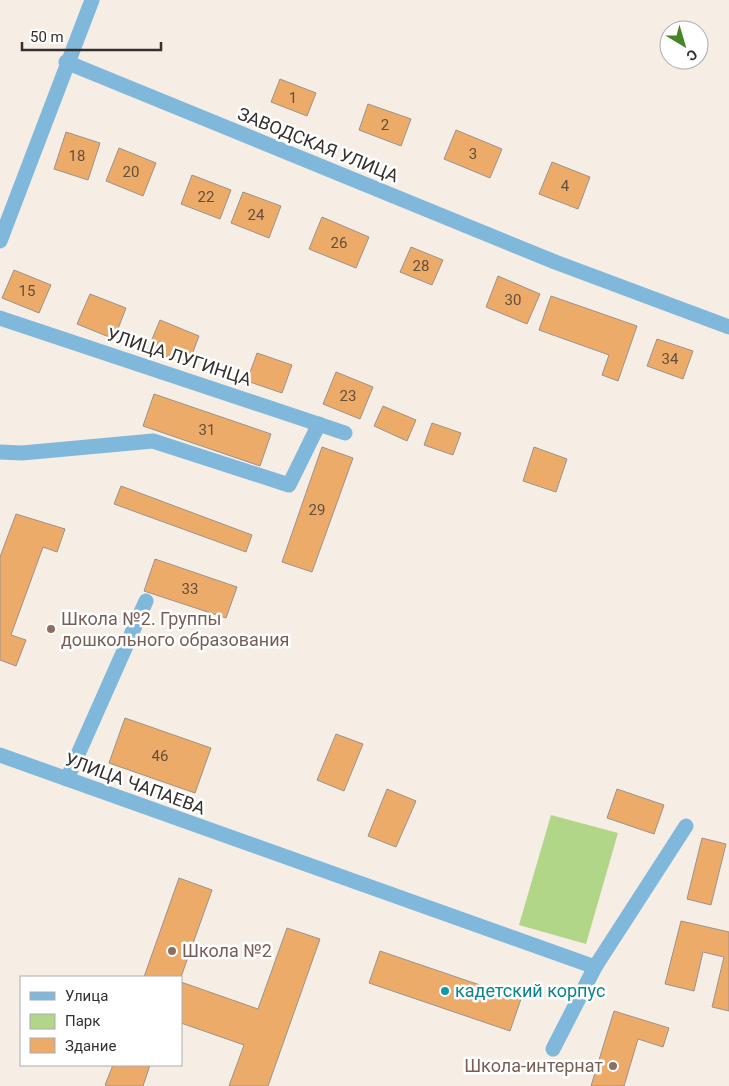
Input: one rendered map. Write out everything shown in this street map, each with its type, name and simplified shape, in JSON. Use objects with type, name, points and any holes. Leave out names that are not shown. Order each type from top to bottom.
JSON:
[{"type":"street","points":[[0,241],[66,62],[92,0]]},
{"type":"street","name":"ЗАВОДСКАЯ УЛИЦА","points":[[66,62],[556,262],[729,327]]},
{"type":"street","name":"УЛИЦА ЛУГИНЦА","points":[[0,318],[345,433]]},
{"type":"street","points":[[0,452],[22,453],[153,441],[289,485],[319,424]]},
{"type":"street","points":[[67,779],[146,601]]},
{"type":"street","name":"УЛИЦА ЧАПАЕВА","points":[[0,755],[595,967]]},
{"type":"street","points":[[553,1049],[595,967],[686,826]]},
{"type":"green space","points":[[551,815],[618,833],[586,944],[519,925]]},
{"type":"building","points":[[280,79],[316,93],[307,116],[271,102]]},
{"type":"building","points":[[368,104],[411,119],[401,146],[359,130]]},
{"type":"building","points":[[456,130],[502,149],[490,178],[444,159]]},
{"type":"building","points":[[66,132],[100,143],[88,180],[54,169]]},
{"type":"building","points":[[119,148],[156,163],[143,196],[106,181]]},
{"type":"building","points":[[552,162],[590,177],[578,209],[539,194]]},
{"type":"building","points":[[192,175],[231,190],[220,219],[181,204]]},
{"type":"building","points":[[243,192],[281,206],[269,238],[231,223]]},
{"type":"building","points":[[322,217],[369,237],[356,268],[309,249]]},
{"type":"building","points":[[411,247],[443,260],[432,285],[400,272]]},
{"type":"building","points":[[14,270],[51,285],[39,313],[2,298]]},
{"type":"building","points":[[498,276],[540,294],[527,324],[486,307]]},
{"type":"building","points":[[90,294],[126,308],[114,339],[77,324]]},
{"type":"building","points":[[551,296],[637,326],[618,381],[602,375],[609,355],[539,330]]},
{"type":"building","points":[[160,320],[199,336],[188,365],[148,349]]},
{"type":"building","points":[[657,339],[693,351],[683,379],[647,366]]},
{"type":"building","points":[[257,353],[292,365],[282,393],[247,381]]},
{"type":"building","points":[[336,372],[373,387],[360,419],[323,404]]},
{"type":"building","points":[[154,394],[271,434],[260,466],[143,426]]},
{"type":"building","points":[[383,406],[416,420],[407,441],[374,426]]},
{"type":"building","points":[[432,423],[461,433],[453,455],[424,445]]},
{"type":"building","points":[[322,447],[353,458],[312,572],[282,562]]},
{"type":"building","points":[[534,447],[567,459],[556,492],[523,481]]},
{"type":"building","points":[[121,486],[252,535],[246,552],[114,504]]},
{"type":"building","points":[[16,514],[65,529],[57,552],[43,547],[11,635],[26,640],[16,666],[0,660],[0,557]]},
{"type":"building","points":[[155,559],[237,587],[226,618],[144,591]]},
{"type":"building","points":[[125,718],[211,748],[195,793],[109,763]]},
{"type":"building","points":[[336,734],[363,744],[344,791],[317,780]]},
{"type":"building","points":[[387,789],[416,801],[396,847],[368,836]]},
{"type":"building","points":[[617,789],[664,805],[654,834],[607,818]]},
{"type":"building","points":[[702,838],[726,844],[711,905],[687,899]]},
{"type":"building","points":[[179,878],[212,890],[181,976],[144,976]]},
{"type":"building","points":[[681,921],[729,932],[729,1011],[712,1007],[724,957],[703,952],[694,991],[665,984]]},
{"type":"building","points":[[287,928],[320,939],[268,1086],[229,1086],[244,1045],[182,1023],[182,982],[258,1009]]},
{"type":"building","name":"кадетский корпус","points":[[380,951],[521,999],[510,1031],[369,983]]},
{"type":"building","name":"Школа-интернат","points":[[614,1011],[669,1028],[663,1047],[638,1039],[624,1086],[591,1086]]},
{"type":"building","points":[[113,1066],[150,1066],[143,1086],[105,1085]]},
{"type":"place","name":"Школа №2. Группы дошкольного образования","points":[[51,629]]},
{"type":"place","name":"Школа №2","points":[[172,951]]},
{"type":"place","name":"кадетский корпус","points":[[445,991]]},
{"type":"place","name":"Школа-интернат","points":[[613,1066]]}]
